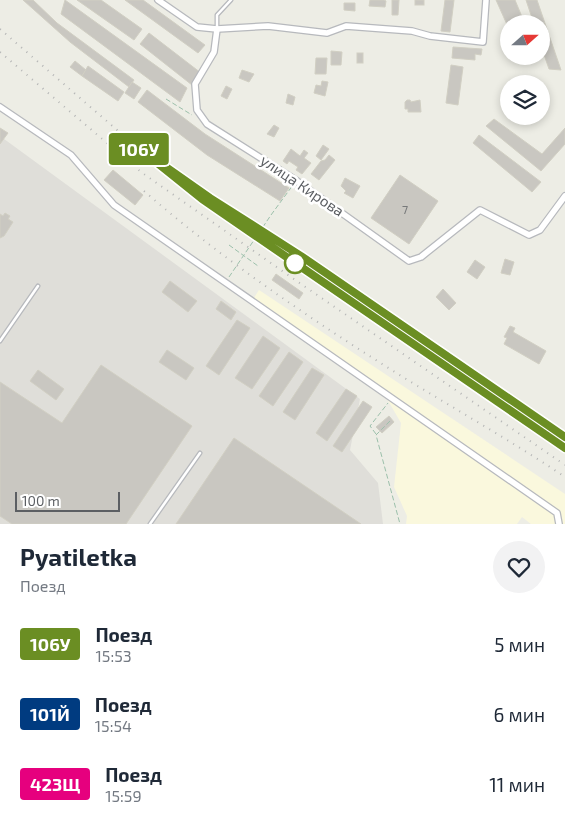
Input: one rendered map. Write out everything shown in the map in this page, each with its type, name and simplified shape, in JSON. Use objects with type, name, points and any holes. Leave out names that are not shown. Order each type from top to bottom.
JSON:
[{"type":"street","points":[[158,0],[197,28],[217,29],[268,26],[327,33],[346,26],[412,31],[430,36],[483,42],[486,0]]},
{"type":"street","points":[[207,124],[197,110],[195,84],[214,52],[217,29]]},
{"type":"street","points":[[0,107],[71,155],[114,205],[557,512],[558,524]]},
{"type":"street","name":"улица Кирова","points":[[207,124],[297,181],[409,261],[421,258],[480,210],[529,235],[540,230],[565,196]]},
{"type":"lane","points":[[217,29],[217,15],[231,0]]},
{"type":"lane","points":[[0,341],[38,286]]},
{"type":"lane","points":[[150,524],[200,453]]},
{"type":"path","points":[[166,100],[207,124]]},
{"type":"path","points":[[229,277],[285,194],[297,181]]},
{"type":"path","points":[[229,245],[258,266]]},
{"type":"path","points":[[392,398],[370,426],[376,434],[400,524]]},
{"type":"path","points":[[376,434],[390,420]]},
{"type":"shaded area","points":[[0,136],[360,399],[350,450],[378,483],[383,524],[0,524]]},
{"type":"shaded area","points":[[259,290],[565,494],[565,524],[531,524],[522,517],[517,524],[406,524],[407,516],[394,487],[401,423],[383,392],[252,301]]},
{"type":"building","points":[[23,0],[33,0],[57,23],[134,80],[129,87],[70,42]]},
{"type":"building","points":[[65,0],[187,88],[180,102],[61,14]]},
{"type":"building","points":[[77,0],[101,0],[142,29],[134,40]]},
{"type":"building","points":[[125,0],[143,0],[205,45],[198,53]]},
{"type":"building","points":[[370,0],[384,0],[386,1],[385,7],[369,6]]},
{"type":"building","points":[[392,0],[399,0],[398,15],[392,15]]},
{"type":"building","points":[[415,0],[424,0],[424,5],[415,5]]},
{"type":"building","points":[[445,0],[454,0],[450,32],[441,31]]},
{"type":"building","points":[[496,0],[515,0],[521,15],[503,15]]},
{"type":"building","points":[[526,0],[537,0],[542,15],[531,15]]},
{"type":"building","points":[[344,3],[355,3],[355,11],[344,10]]},
{"type":"building","points":[[149,33],[201,73],[192,85],[140,44]]},
{"type":"building","points":[[550,38],[561,70],[549,69],[548,65],[550,65]]},
{"type":"building","points":[[453,47],[482,49],[481,55],[475,54],[475,60],[452,58]]},
{"type":"building","points":[[331,51],[342,52],[341,65],[331,65]]},
{"type":"building","points":[[357,53],[363,53],[363,63],[357,63]]},
{"type":"building","points":[[316,58],[327,58],[326,74],[315,74]]},
{"type":"building","points":[[75,61],[86,70],[82,76],[70,67]]},
{"type":"building","points":[[451,65],[463,67],[458,105],[446,103]]},
{"type":"building","points":[[88,66],[124,92],[118,101],[82,76]]},
{"type":"building","points":[[242,70],[254,74],[249,82],[239,78]]},
{"type":"building","points":[[322,81],[328,82],[325,96],[314,93],[316,85],[321,86]]},
{"type":"building","points":[[132,82],[141,88],[134,99],[125,93]]},
{"type":"building","points":[[226,86],[232,89],[227,99],[221,96]]},
{"type":"building","points":[[147,90],[205,134],[289,188],[280,201],[207,155],[138,102]]},
{"type":"building","points":[[288,94],[295,97],[293,105],[286,103]]},
{"type":"building","points":[[407,100],[411,102],[420,100],[421,112],[408,112],[408,109],[405,109],[405,102]]},
{"type":"building","points":[[494,119],[542,154],[565,128],[565,144],[541,171],[486,126]]},
{"type":"building","points":[[274,125],[279,128],[274,137],[267,134]]},
{"type":"building","points":[[0,128],[8,133],[0,144]]},
{"type":"building","points":[[479,135],[541,182],[532,192],[473,143]]},
{"type":"building","points":[[323,145],[329,149],[321,160],[316,156]]},
{"type":"building","points":[[291,149],[300,156],[304,150],[308,153],[304,158],[311,163],[302,174],[296,170],[298,167],[289,161],[287,164],[283,161]]},
{"type":"building","points":[[329,155],[335,160],[319,180],[311,174],[321,161],[325,160]]},
{"type":"building","points":[[113,170],[143,195],[135,205],[104,180]]},
{"type":"building","points":[[400,175],[438,201],[409,244],[371,218]]},
{"type":"building","points":[[345,178],[360,186],[353,198],[344,193],[346,191],[341,186]]},
{"type":"building","points":[[5,213],[10,216],[8,219],[13,222],[4,236],[0,238],[0,214],[3,216]]},
{"type":"building","points":[[505,259],[514,262],[510,275],[501,273]]},
{"type":"building","points":[[475,260],[485,267],[477,279],[467,272]]},
{"type":"building","points":[[276,274],[303,293],[299,299],[272,280]]},
{"type":"building","points":[[170,281],[197,301],[188,312],[162,292]]},
{"type":"building","points":[[443,289],[456,303],[449,310],[436,297]]},
{"type":"building","points":[[221,301],[236,312],[231,320],[216,309]]},
{"type":"building","points":[[237,320],[250,328],[219,375],[206,366]]},
{"type":"building","points":[[510,326],[515,328],[513,332],[546,351],[539,364],[504,344],[507,338],[504,337]]},
{"type":"building","points":[[263,336],[280,348],[252,389],[235,378]]},
{"type":"building","points":[[167,350],[194,368],[186,380],[159,362]]},
{"type":"building","points":[[289,352],[303,362],[273,406],[259,396]]},
{"type":"building","points":[[101,365],[192,426],[126,524],[12,524],[0,516],[0,382],[62,423]]},
{"type":"building","points":[[312,368],[324,375],[295,420],[283,412]]},
{"type":"building","points":[[38,370],[64,389],[56,400],[30,381]]},
{"type":"building","points":[[346,389],[357,396],[327,441],[316,433]]},
{"type":"building","points":[[363,401],[372,407],[342,452],[333,446]]},
{"type":"building","points":[[389,416],[394,422],[382,433],[376,427]]},
{"type":"building","points":[[234,438],[361,524],[176,524]]},
{"type":"railway","points":[[0,29],[153,161],[202,199],[565,448]]},
{"type":"railway","points":[[0,52],[141,172],[565,465]]},
{"type":"railway","points":[[144,191],[225,257],[310,317],[393,371],[565,477]]},
{"type":"railway","points":[[232,211],[301,256],[565,437]]},
{"type":"train","name":"106У","points":[[565,437],[301,256],[210,198],[136,146],[202,199],[565,448]]}]
